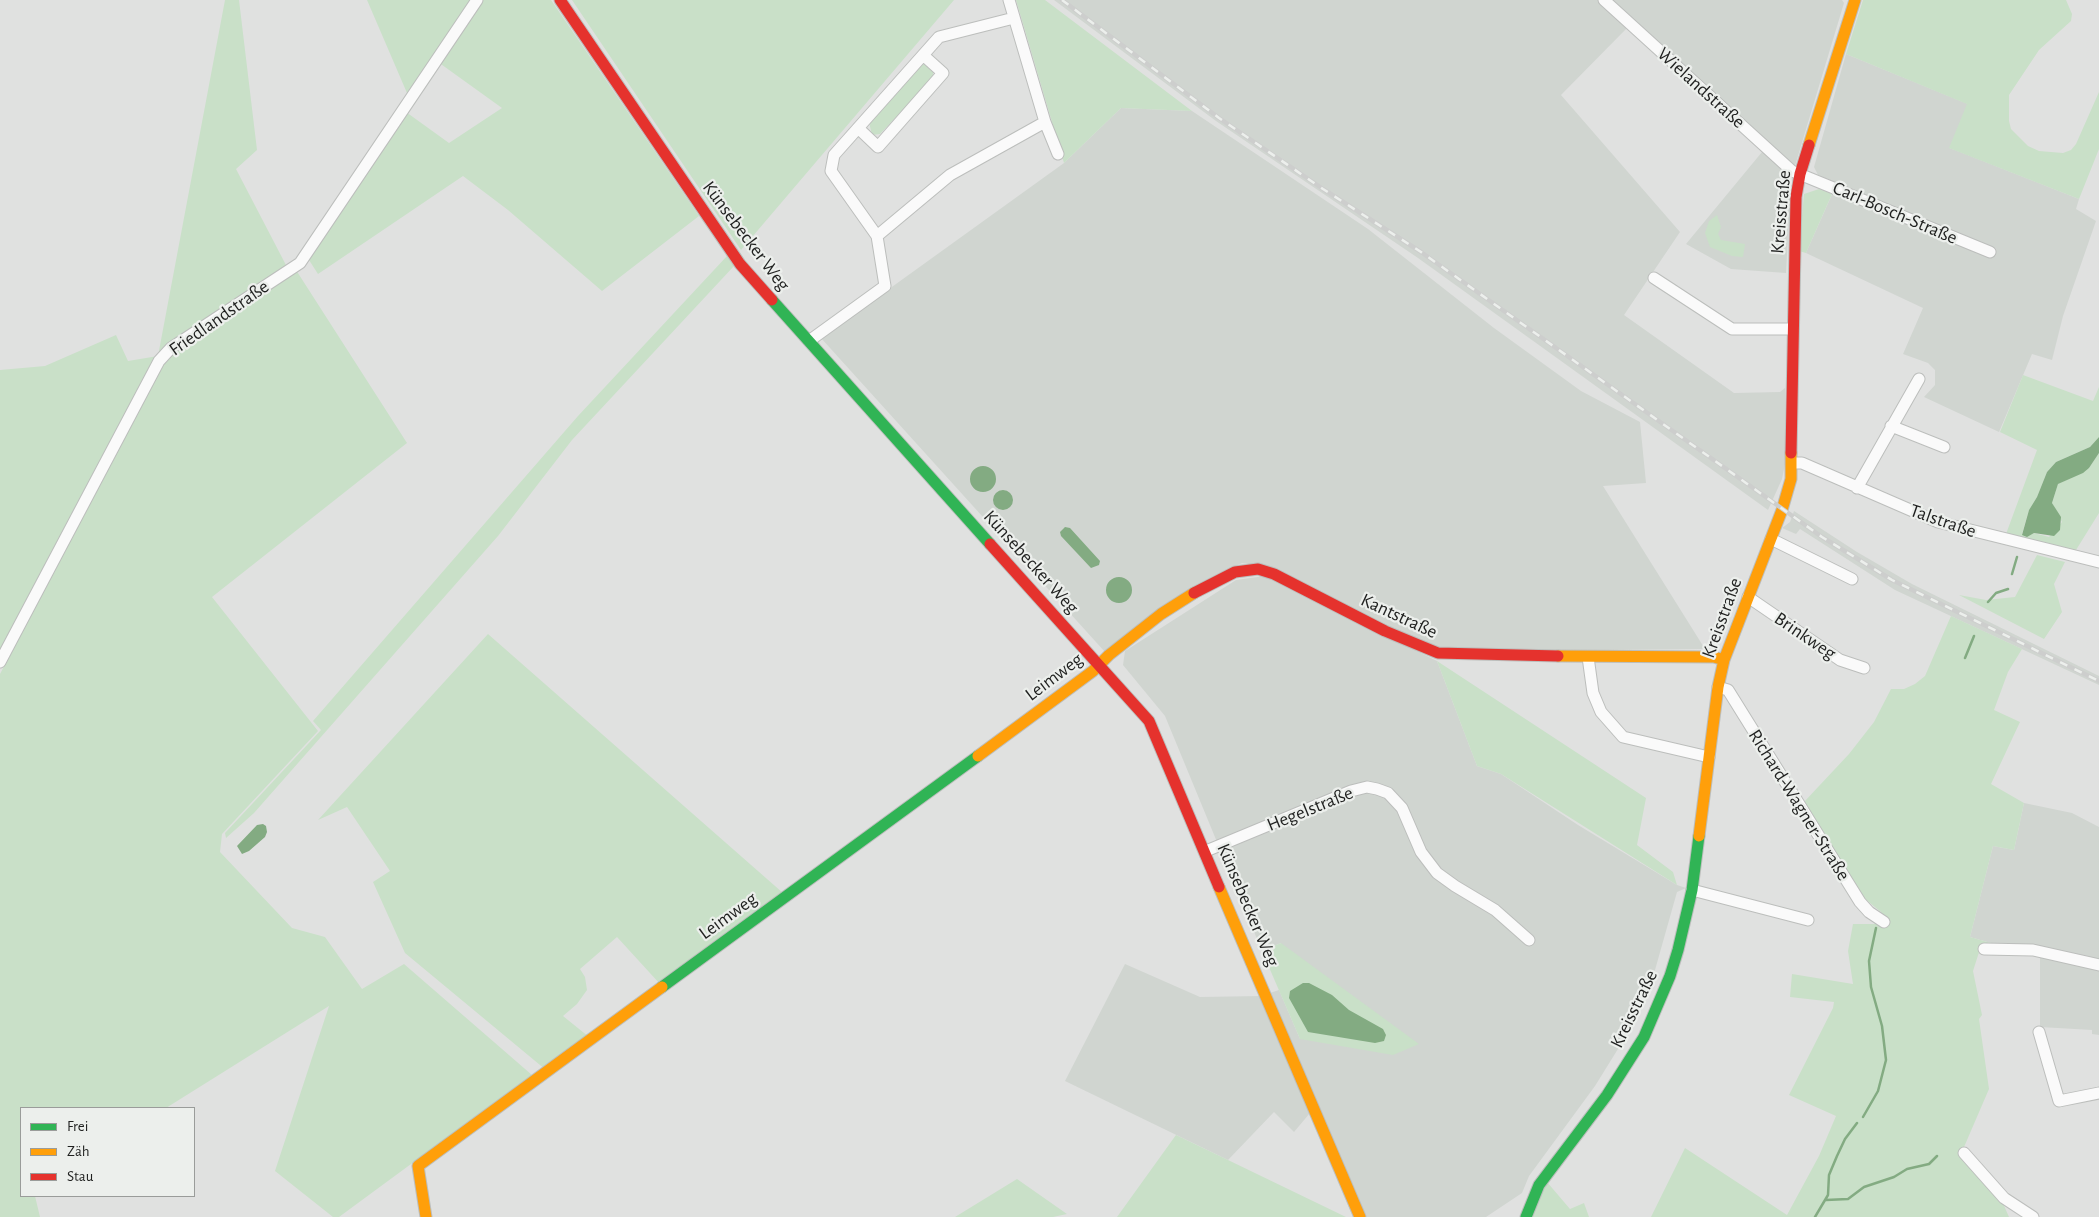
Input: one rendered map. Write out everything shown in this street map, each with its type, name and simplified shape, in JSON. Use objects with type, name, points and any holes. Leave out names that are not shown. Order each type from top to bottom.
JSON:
[{"type":"street","name":"Friedlandstraße","points":[[0,662],[159,361],[171,348],[300,263],[477,0]]},
{"type":"street","name":"Künsebecker Weg","points":[[560,0],[740,264],[1148,721],[1206,851],[1360,1217]]},
{"type":"street","points":[[1009,0],[1046,122],[1058,154]]},
{"type":"street","name":"Wielandstraße","points":[[1604,0],[1792,170],[1800,174]]},
{"type":"street","name":"Kreisstraße","points":[[1526,1217],[1539,1184],[1607,1095],[1644,1037],[1670,976],[1692,890],[1718,687],[1724,660],[1786,500],[1793,463],[1794,241],[1800,174],[1855,0]]},
{"type":"street","points":[[809,341],[885,286],[878,236],[831,171],[834,155],[939,37],[1014,18]]},
{"type":"street","points":[[858,128],[878,147],[937,81],[943,73],[923,55]]},
{"type":"street","points":[[878,236],[950,175],[1046,122]]},
{"type":"street","name":"Carl-Bosch-Straße","points":[[1800,174],[1990,252]]},
{"type":"street","points":[[1654,278],[1732,329],[1793,329]]},
{"type":"street","points":[[1857,488],[1919,379]]},
{"type":"street","points":[[1891,426],[1944,447]]},
{"type":"street","name":"Talstraße","points":[[1793,463],[1802,463],[1938,522],[2099,562]]},
{"type":"street","points":[[1771,539],[1852,579]]},
{"type":"street","name":"Kantstraße","points":[[1099,665],[1161,614],[1208,584],[1246,569],[1258,569],[1274,574],[1429,650],[1492,656],[1714,657],[1724,660]]},
{"type":"street","name":"Brinkweg","points":[[1748,597],[1840,660],[1864,668]]},
{"type":"street","points":[[1588,657],[1593,693],[1601,712],[1623,737],[1709,757]]},
{"type":"street","name":"Leimweg","points":[[426,1217],[418,1166],[1099,665]]},
{"type":"street","name":"Richard-Wagner-Straße","points":[[1718,687],[1728,690],[1860,902],[1869,912],[1884,922]]},
{"type":"street","name":"Hegelstraße","points":[[1206,851],[1351,791],[1367,787],[1377,789],[1388,793],[1402,808],[1421,852],[1437,873],[1495,910],[1529,940]]},
{"type":"street","points":[[1692,890],[1808,920]]},
{"type":"street","points":[[1984,949],[2033,950],[2099,965]]},
{"type":"street","points":[[2039,1032],[2059,1101],[2099,1093]]},
{"type":"street","points":[[1964,1153],[2004,1198],[2033,1217]]},
{"type":"shaded area","points":[[225,0],[239,0],[257,150],[236,169],[287,267],[169,344],[0,655],[0,370],[45,366],[116,335],[128,361],[158,356]]},
{"type":"shaded area","points":[[367,0],[471,0],[407,93]]},
{"type":"shaded area","points":[[481,0],[551,0],[699,216],[602,291],[508,210],[463,176],[318,274],[309,260],[327,225],[406,112],[449,143],[502,108],[438,62]]},
{"type":"shaded area","points":[[572,0],[954,0],[741,250]]},
{"type":"shaded area","points":[[1016,0],[1045,0],[1192,111],[1121,108],[1064,163]]},
{"type":"shaded area","points":[[1054,0],[1842,0],[1844,3],[1791,179],[1786,273],[1731,269],[1686,244],[1762,152],[1628,27],[1561,95],[1680,232],[1624,315],[1734,393],[1780,392],[1785,388],[1785,464],[1782,479],[1768,510],[1418,258],[1216,121]]},
{"type":"shaded area","points":[[1863,0],[2066,0],[2072,14],[2071,21],[2039,50],[2009,95],[2009,121],[2011,129],[2028,146],[2039,151],[2063,153],[2071,150],[2076,144],[2099,92],[2099,149],[2079,199],[1949,148],[1967,104],[1846,54]]},
{"type":"shaded area","points":[[1846,54],[1968,104],[1950,148],[2079,199],[2076,209],[2096,221],[2063,316],[2052,360],[2032,354],[1999,432],[1924,397],[1935,385],[1935,370],[1928,363],[1903,354],[1923,308],[1806,253],[1837,183],[1818,175],[1814,167]]},
{"type":"shaded area","points":[[925,64],[933,69],[933,78],[880,134],[872,135],[869,122],[919,65]]},
{"type":"shaded area","points":[[1121,108],[1192,111],[1368,229],[1494,328],[1581,391],[1640,422],[1646,483],[1603,486],[1705,649],[1515,651],[1432,648],[1273,568],[1242,563],[1204,581],[1105,652],[821,338],[1064,163]]},
{"type":"shaded area","points":[[1819,189],[1832,194],[1806,253],[1799,251],[1804,194]]},
{"type":"shaded area","points":[[1717,215],[1721,227],[1718,234],[1721,240],[1745,244],[1743,257],[1732,256],[1710,247],[1705,233],[1709,221]]},
{"type":"shaded area","points":[[727,256],[734,266],[572,440],[498,536],[254,813],[226,838],[225,833],[321,730],[313,721],[578,416]]},
{"type":"shaded area","points":[[296,270],[407,443],[212,597],[318,731],[222,834],[220,852],[292,928],[325,937],[362,989],[404,964],[532,1075],[339,1217],[333,1217],[275,1171],[329,1006],[168,1107],[20,1107],[20,1197],[35,1197],[40,1217],[0,1217],[0,674],[158,371],[170,354]]},
{"type":"shaded area","points":[[2023,375],[2093,401],[2099,387],[2099,437],[2090,447],[2056,462],[2047,472],[2037,497],[2029,510],[2022,534],[2027,536],[2034,533],[2049,537],[2062,522],[2052,503],[2058,484],[2089,468],[2099,453],[2099,513],[2076,550],[2006,534],[2037,450],[2000,432]]},
{"type":"shaded area","points":[[2099,437],[2099,453],[2089,468],[2083,473],[2058,484],[2052,503],[2061,517],[2060,530],[2054,536],[2034,533],[2027,537],[2022,535],[2029,510],[2037,497],[2047,472],[2056,462],[2090,447]]},
{"type":"shaded area","points":[[983,466],[992,470],[996,479],[992,488],[983,492],[974,488],[970,479],[974,470]]},
{"type":"shaded area","points":[[1003,490],[1010,493],[1013,500],[1010,507],[1003,510],[996,507],[993,500],[996,493]]},
{"type":"shaded area","points":[[1794,511],[1857,552],[1912,584],[2099,676],[2099,685],[1895,590],[1800,529],[1796,534],[1782,528],[1790,522]]},
{"type":"shaded area","points":[[1065,527],[1070,528],[1100,561],[1099,565],[1091,568],[1061,536],[1060,532]]},
{"type":"shaded area","points":[[2037,555],[2065,562],[2054,584],[2062,612],[2044,639],[1959,595],[1986,600],[2015,597]]},
{"type":"shaded area","points":[[1265,576],[1437,661],[1477,766],[1501,774],[1578,825],[1677,885],[1686,888],[1677,892],[1655,970],[1631,1028],[1595,1086],[1529,1176],[1522,1193],[1486,1217],[1353,1217],[1310,1113],[1294,1132],[1274,1112],[1228,1160],[1065,1081],[1125,964],[1200,997],[1261,996],[1279,990],[1300,1039],[1281,943],[1262,951],[1165,716],[1123,665],[1125,651],[1236,580]]},
{"type":"shaded area","points":[[1119,577],[1129,580],[1132,590],[1129,600],[1119,603],[1109,600],[1106,590],[1109,580]]},
{"type":"shaded area","points":[[1951,616],[2022,649],[2008,672],[1994,710],[2020,722],[1991,784],[2024,803],[2014,850],[1993,846],[1970,937],[1998,945],[1981,946],[1973,971],[1982,1015],[1979,1019],[1989,1089],[1961,1154],[2002,1201],[2009,1217],[1651,1217],[1685,1148],[1787,1215],[1819,1156],[1836,1116],[1789,1095],[1833,1008],[1834,1002],[1790,997],[1792,974],[1853,984],[1848,951],[1853,924],[1876,924],[1881,912],[1865,899],[1804,802],[1849,754],[1874,722],[1891,689],[1904,689],[1915,684],[1925,676]]},
{"type":"shaded area","points":[[488,634],[783,893],[660,984],[617,937],[580,969],[585,977],[587,990],[577,1004],[563,1016],[589,1037],[546,1070],[405,953],[373,882],[390,871],[347,807],[318,820]]},
{"type":"shaded area","points":[[1437,661],[1646,798],[1637,845],[1673,872],[1677,885],[1501,774],[1477,766]]},
{"type":"shaded area","points":[[2024,803],[2072,813],[2099,827],[2099,960],[2031,944],[1998,945],[1970,937],[1993,846],[2014,850]]},
{"type":"shaded area","points":[[263,824],[266,826],[267,832],[265,837],[249,851],[242,854],[237,846],[257,825]]},
{"type":"shaded area","points":[[1281,943],[1419,1044],[1393,1055],[1300,1039],[1262,951]]},
{"type":"shaded area","points":[[2040,955],[2099,968],[2099,1035],[2092,1034],[2092,1030],[2040,1027]]},
{"type":"shaded area","points":[[1303,983],[1309,983],[1332,995],[1349,1010],[1383,1029],[1386,1035],[1384,1041],[1375,1043],[1308,1032],[1289,998],[1290,991]]},
{"type":"shaded area","points":[[1176,1135],[1228,1160],[1346,1217],[1117,1217]]},
{"type":"shaded area","points":[[1017,1179],[1067,1214],[1053,1217],[955,1217]]},
{"type":"shaded area","points":[[1547,1182],[1570,1209],[1584,1203],[1589,1217],[1531,1217]]},
{"type":"waterway","points":[[2012,574],[2017,557]]},
{"type":"waterway","points":[[1988,602],[1996,593],[2008,589]]},
{"type":"waterway","points":[[1965,658],[1974,636]]},
{"type":"waterway","points":[[1863,1117],[1878,1091],[1886,1060],[1882,1026],[1871,987],[1869,961],[1876,928]]},
{"type":"waterway","points":[[1815,1217],[1828,1195],[1829,1175],[1837,1156],[1845,1139],[1857,1123]]},
{"type":"waterway","points":[[1826,1200],[1848,1199],[1864,1187],[1894,1177],[1907,1169],[1929,1164],[1937,1156]]},
{"type":"railway","points":[[1062,0],[1219,118],[1323,189],[1421,252],[1822,537],[1892,580],[2099,681]]},
{"type":"traffic: fast","points":[[772,300],[990,544]]},
{"type":"traffic: fast","points":[[662,987],[978,756]]},
{"type":"traffic: fast","points":[[1526,1217],[1539,1185],[1607,1095],[1644,1037],[1670,976],[1678,950],[1692,890],[1699,836]]},
{"type":"traffic: slow","points":[[1809,145],[1855,0]]},
{"type":"traffic: slow","points":[[1699,836],[1718,687],[1724,660],[1782,510],[1791,479],[1791,453]]},
{"type":"traffic: slow","points":[[978,756],[1093,671],[1109,655],[1161,614],[1194,593]]},
{"type":"traffic: slow","points":[[1558,656],[1714,657],[1724,660]]},
{"type":"traffic: slow","points":[[1219,887],[1360,1217]]},
{"type":"traffic: slow","points":[[426,1217],[418,1166],[662,987]]},
{"type":"traffic: jam","points":[[560,0],[740,264],[772,300]]},
{"type":"traffic: jam","points":[[1791,453],[1796,197],[1800,174],[1809,145]]},
{"type":"traffic: jam","points":[[990,544],[1149,721],[1219,887]]},
{"type":"traffic: jam","points":[[1194,593],[1235,572],[1258,569],[1274,574],[1385,631],[1438,653],[1558,656]]}]
